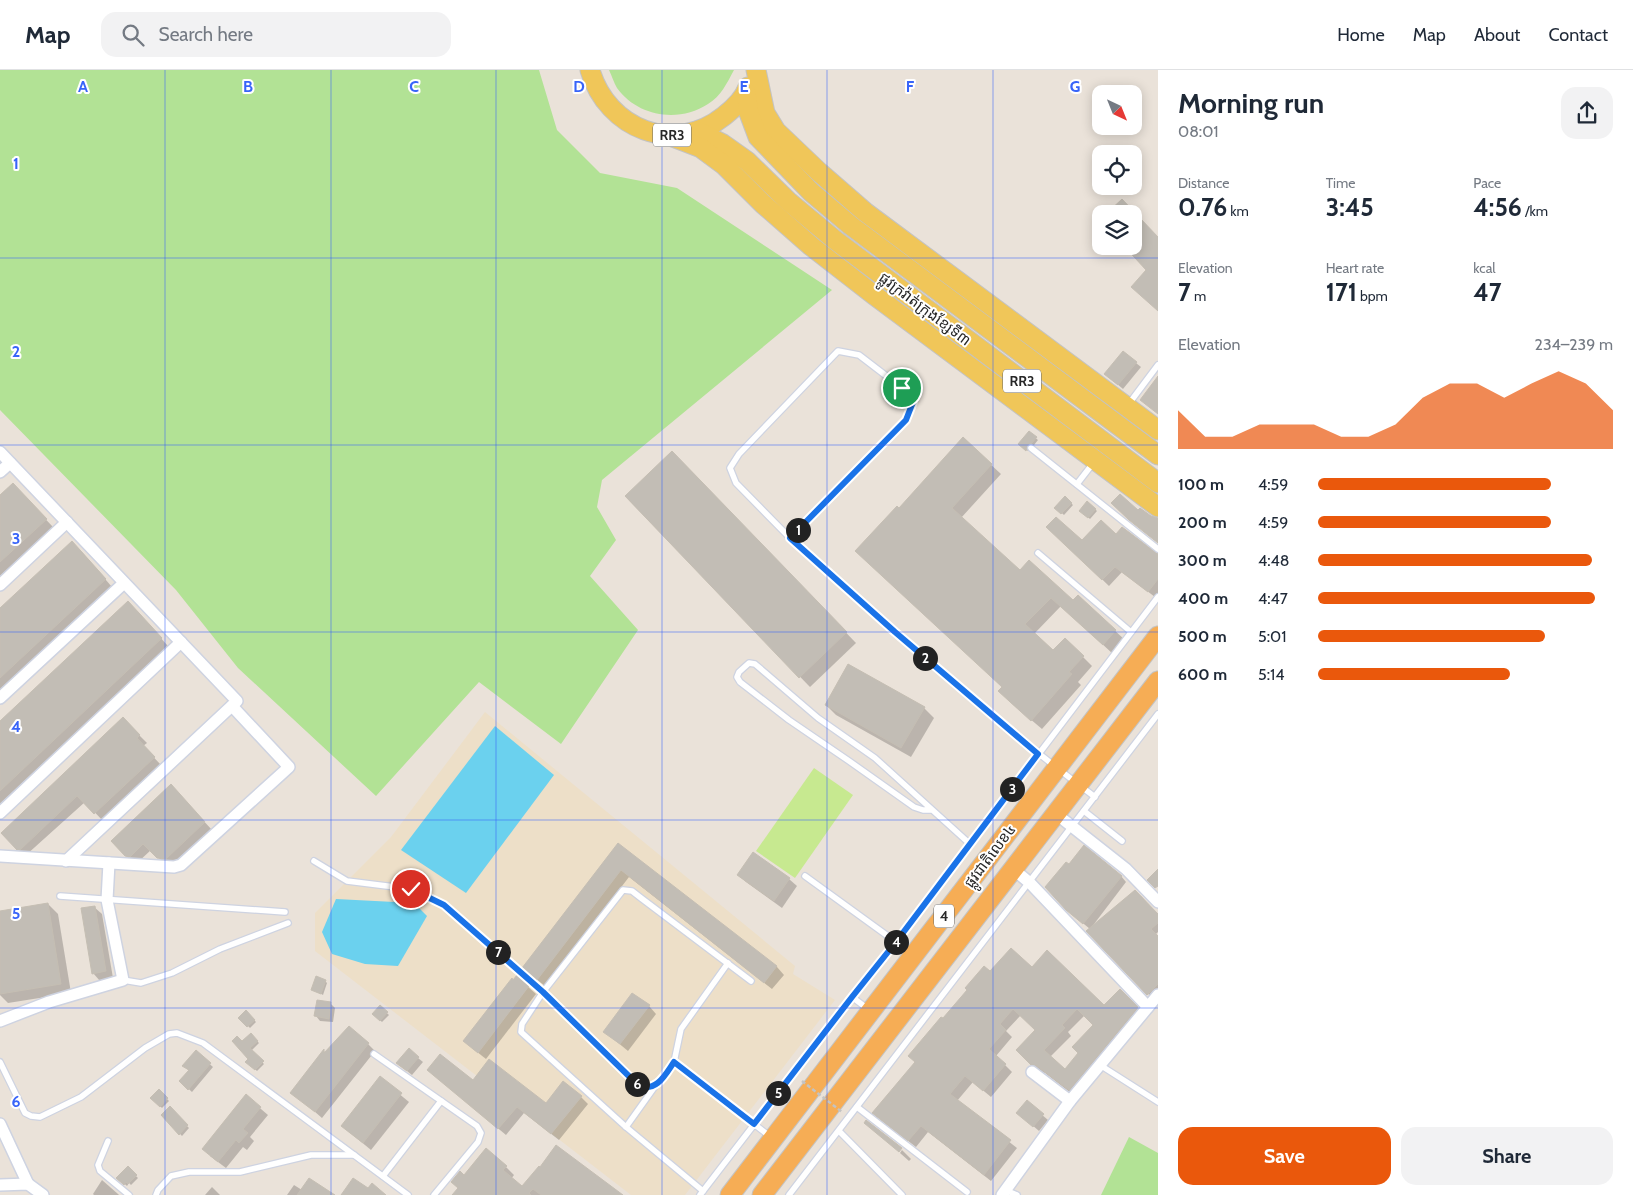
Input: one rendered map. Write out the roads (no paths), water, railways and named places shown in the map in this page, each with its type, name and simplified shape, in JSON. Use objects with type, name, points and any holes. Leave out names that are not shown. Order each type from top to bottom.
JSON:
[{"type":"highway","name":"ផ្លូវជាតិលេខ៤","points":[[730,1195],[1158,636]]},
{"type":"highway","name":"ផ្លូវជាតិលេខ៤","points":[[762,1195],[1012,868],[1158,681]]},
{"type":"main road","name":"RR3","points":[[590,70],[594,86],[608,107],[628,123],[651,132],[670,136],[697,131],[716,122],[733,109],[746,92],[756,70]]},
{"type":"main road","points":[[756,70],[765,113],[776,131],[819,172],[865,212],[1158,430]]},
{"type":"main road","name":"ផ្លូវក្រវ៉ាត់ក្រុងខ្សែទី៣","points":[[746,92],[749,113],[758,137],[811,192],[850,225],[1158,455]]},
{"type":"main road","name":"ផ្លូវក្រវ៉ាត់ក្រុងខ្សែទី៣","points":[[697,131],[723,144],[747,161],[788,201],[886,280],[1158,483]]},
{"type":"main road","points":[[670,136],[701,148],[724,165],[763,204],[874,295],[1158,507]]},
{"type":"street","points":[[0,452],[237,701],[66,861]]},
{"type":"street","points":[[0,472],[10,462]]},
{"type":"street","points":[[0,585],[67,522]]},
{"type":"street","points":[[0,698],[124,583]]},
{"type":"street","points":[[0,813],[181,642]]},
{"type":"street","points":[[0,856],[174,867],[181,865],[290,767],[232,706]]},
{"type":"street","points":[[1055,813],[1126,870],[1158,902]]},
{"type":"street","points":[[0,1020],[48,1002],[123,980],[106,900],[109,863]]},
{"type":"street","points":[[1012,868],[1030,883],[1148,1007]]},
{"type":"street","points":[[1004,1192],[1070,1102],[1158,995]]},
{"type":"street","points":[[1032,1072],[1070,1102]]},
{"type":"street","points":[[0,1124],[28,1184],[39,1194]]},
{"type":"street","points":[[0,1185],[28,1184]]},
{"type":"lane","points":[[790,538],[906,420],[913,402],[902,388],[859,355],[838,351],[739,454],[730,468],[736,483],[790,538],[895,632],[1038,754],[1095,797]]},
{"type":"lane","points":[[1126,407],[1158,365]]},
{"type":"lane","points":[[1031,448],[1158,549]]},
{"type":"lane","points":[[1077,484],[1095,460]]},
{"type":"lane","points":[[1038,553],[1131,632]]},
{"type":"lane","points":[[751,981],[632,891],[623,890],[543,992],[522,1024],[521,1032],[701,1193],[896,942],[1158,597]]},
{"type":"lane","points":[[931,810],[914,807],[789,720],[740,682],[737,677],[739,672],[749,663],[755,664],[818,718],[874,758],[970,844]]},
{"type":"lane","points":[[789,1195],[1158,714]]},
{"type":"lane","points":[[1084,811],[1122,841]]},
{"type":"lane","points":[[314,861],[347,881],[411,889],[444,905],[543,992],[639,1086],[646,1088],[656,1085]]},
{"type":"lane","points":[[805,876],[896,942]]},
{"type":"lane","points":[[60,896],[285,912]]},
{"type":"lane","points":[[123,980],[141,983],[172,974],[220,949],[288,923]]},
{"type":"lane","points":[[626,1127],[674,1062],[681,1029],[728,963]]},
{"type":"lane","points":[[852,997],[871,1011]]},
{"type":"lane","points":[[0,1062],[25,1113],[40,1117],[81,1097],[145,1048],[169,1034],[177,1033],[203,1043],[408,1195]]},
{"type":"lane","points":[[374,1054],[477,1126],[481,1133],[478,1142],[434,1195]]},
{"type":"lane","points":[[674,1062],[773,1139]]},
{"type":"lane","points":[[1100,1065],[1158,1102]]},
{"type":"lane","points":[[383,1176],[441,1101]]},
{"type":"lane","points":[[857,1107],[967,1192]]},
{"type":"lane","points":[[839,1131],[902,1195]]},
{"type":"lane","points":[[108,1141],[98,1165],[100,1171],[129,1195]]},
{"type":"lane","points":[[156,1195],[158,1190],[171,1176],[189,1172],[240,1172],[311,1155],[354,1155]]},
{"type":"lane","points":[[1004,1192],[1017,1195]]},
{"type":"water","points":[[495,726],[554,775],[466,893],[401,850]]},
{"type":"water","points":[[336,899],[414,903],[427,916],[398,966],[365,964],[332,954],[322,932]]}]
